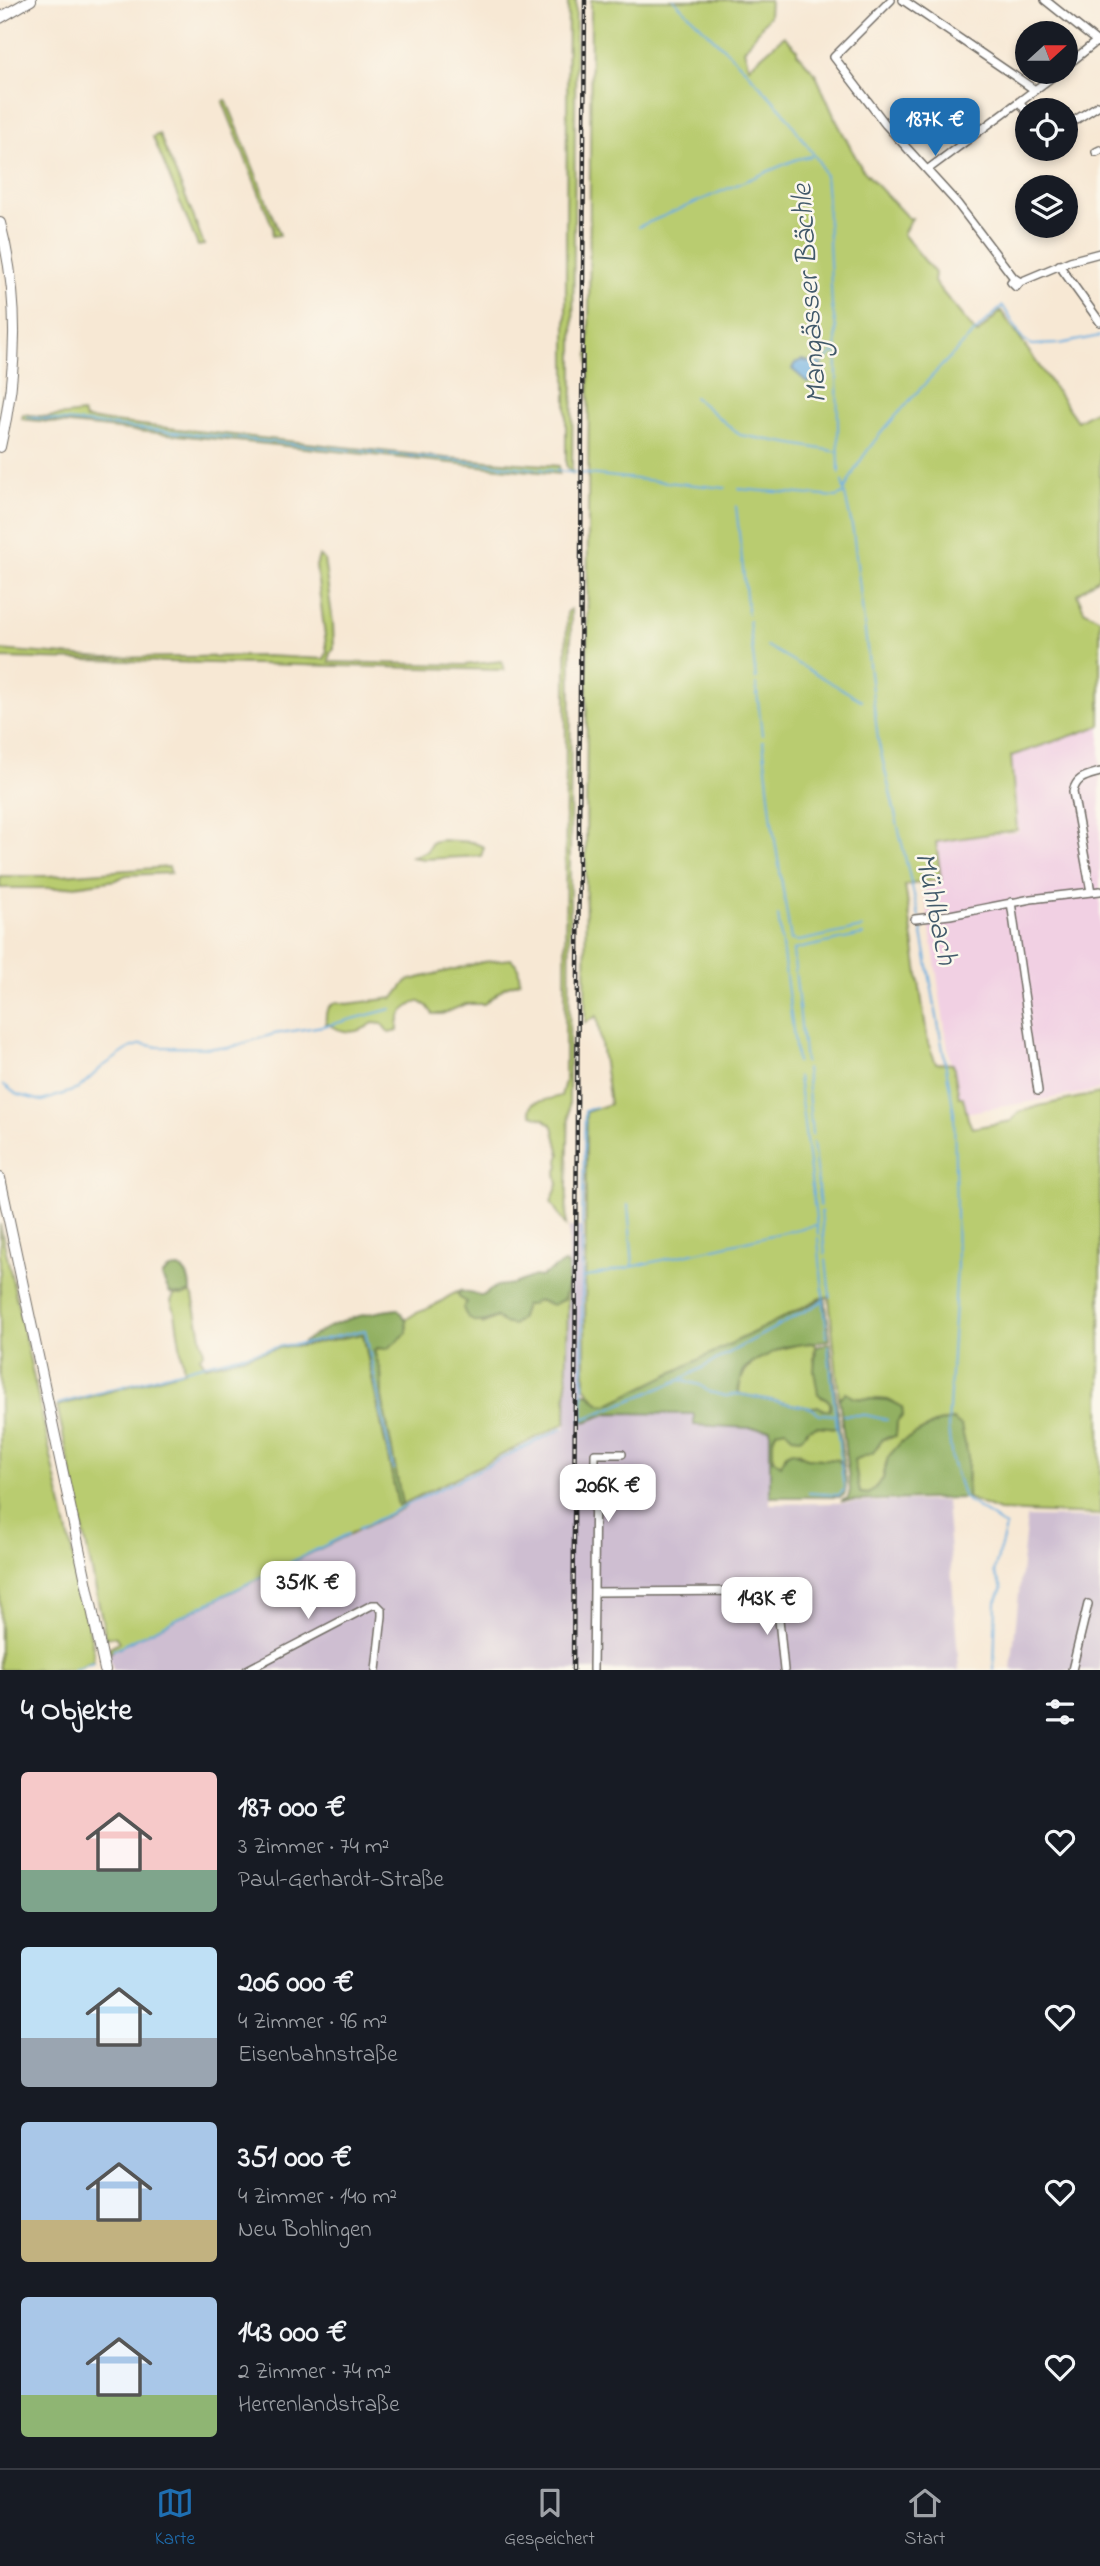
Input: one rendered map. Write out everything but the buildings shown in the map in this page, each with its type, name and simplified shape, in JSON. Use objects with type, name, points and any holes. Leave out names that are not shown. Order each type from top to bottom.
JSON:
[{"type":"main road","points":[[0,18],[31,0]]},
{"type":"main road","points":[[0,223],[12,278],[16,339],[11,393],[0,447]]},
{"type":"main road","points":[[0,1178],[105,1670]]},
{"type":"street","points":[[891,0],[834,57],[886,125],[957,203],[1017,280],[1100,253]]},
{"type":"street","points":[[903,0],[1035,90]]},
{"type":"street","points":[[1045,0],[1098,43],[1078,57]]},
{"type":"street","points":[[1025,98],[1043,84]]},
{"type":"street","points":[[1078,118],[1099,105]]},
{"type":"street","points":[[928,170],[1015,106]]},
{"type":"street","points":[[1059,265],[1100,321]]},
{"type":"street","points":[[1091,892],[1073,792],[1080,778],[1100,772]]},
{"type":"street","points":[[918,918],[950,915],[1011,902],[1100,891]]},
{"type":"street","points":[[1011,902],[1038,1091]]},
{"type":"street","points":[[593,1670],[595,1454],[622,1454]]},
{"type":"street","points":[[594,1592],[758,1591],[773,1595],[779,1610],[784,1670]]},
{"type":"street","points":[[1072,1670],[1088,1604]]},
{"type":"street","points":[[247,1670],[318,1632],[377,1605],[382,1610],[382,1616],[376,1670]]},
{"type":"shaded area","points":[[1100,726],[1100,1090],[958,1114],[923,883],[941,879],[936,842],[1019,832],[1012,756]]},
{"type":"shaded area","points":[[569,1227],[582,1227],[583,1421],[609,1413],[695,1414],[695,1425],[771,1429],[770,1504],[946,1501],[959,1670],[113,1670],[109,1654],[113,1650],[565,1429]]},
{"type":"shaded area","points":[[1027,1517],[1100,1518],[1100,1670],[1011,1670]]},
{"type":"green space","points":[[568,0],[576,0],[572,473],[566,465]]},
{"type":"green space","points":[[591,0],[770,0],[769,16],[744,50],[749,67],[784,36],[815,73],[862,169],[908,218],[912,218],[903,234],[935,273],[934,282],[977,334],[1001,311],[1077,421],[1100,408],[1100,573],[1098,578],[1077,594],[1084,610],[1100,619],[1100,726],[1011,756],[1017,830],[936,842],[941,880],[905,885],[928,1043],[936,1063],[953,1064],[959,1097],[963,1097],[972,1128],[1011,1121],[1019,1112],[1039,1106],[1100,1093],[1100,1515],[999,1511],[967,1498],[968,1456],[953,1420],[938,1422],[901,1442],[886,1463],[883,1479],[869,1494],[860,1493],[854,1459],[873,1450],[882,1439],[896,1434],[897,1422],[903,1415],[888,1400],[854,1398],[846,1393],[839,1398],[829,1297],[820,1298],[607,1405],[600,1404],[585,1387],[586,1112],[610,1104],[597,1016],[585,1023]]},
{"type":"green space","points":[[226,100],[280,235],[272,236],[273,228],[223,102]]},
{"type":"green space","points":[[159,134],[204,245],[198,246],[153,137]]},
{"type":"green space","points":[[83,413],[85,419],[446,458],[559,466],[559,474],[22,419],[23,414],[47,417]]},
{"type":"green space","points":[[319,556],[324,559],[333,623],[334,649],[330,653],[329,662],[464,665],[502,661],[504,670],[0,658],[0,650],[105,658],[267,656],[324,659],[327,652],[316,566]]},
{"type":"green space","points":[[571,609],[566,1226],[551,1202],[558,1185],[556,1173],[560,1155],[553,1126],[532,1115],[530,1109],[533,1103],[561,1096],[565,1081],[566,672],[567,612]]},
{"type":"green space","points":[[432,842],[472,842],[484,847],[481,856],[424,859],[412,857],[427,851]]},
{"type":"green space","points":[[169,867],[171,873],[127,875],[116,880],[60,888],[0,888],[0,876],[48,876]]},
{"type":"green space","points":[[511,959],[518,966],[520,982],[505,987],[484,1004],[466,1004],[442,1014],[433,1014],[427,1006],[418,1001],[402,1012],[398,1031],[389,1033],[382,1024],[373,1023],[361,1030],[350,1032],[326,1023],[327,1010],[337,1002],[347,1004],[394,998],[407,981],[483,962]]},
{"type":"green space","points":[[0,1224],[94,1652],[93,1661],[75,1670],[0,1670]]},
{"type":"green space","points":[[564,1263],[568,1265],[568,1281],[564,1299],[553,1305],[538,1300],[525,1305],[520,1319],[513,1325],[503,1323],[496,1317],[486,1321],[472,1321],[463,1308],[467,1302],[460,1298],[460,1291],[482,1296],[497,1286],[514,1284],[534,1276],[540,1277]]},
{"type":"green space","points":[[179,1268],[185,1272],[189,1282],[190,1292],[184,1295],[170,1293],[162,1277],[165,1272]]},
{"type":"green space","points":[[568,1281],[566,1423],[403,1504],[405,1507],[109,1654],[108,1648],[119,1642],[115,1636],[106,1638],[57,1406],[184,1371],[171,1301],[174,1295],[190,1292],[193,1296],[204,1352],[200,1357],[206,1366],[287,1346],[301,1346],[363,1333],[398,1505],[402,1504],[382,1397],[381,1371],[374,1351],[407,1333],[406,1320],[409,1317],[460,1291],[458,1294],[483,1324],[496,1317],[520,1319],[525,1305],[538,1300],[553,1304],[563,1299]]},
{"type":"green space","points":[[825,1297],[830,1340],[784,1347],[753,1362],[744,1369],[738,1391],[740,1394],[830,1410],[830,1402],[818,1394],[814,1371],[816,1347],[830,1343],[839,1428],[817,1426],[808,1429],[800,1438],[792,1437],[786,1429],[776,1431],[773,1438],[773,1459],[781,1465],[786,1454],[792,1451],[807,1458],[838,1460],[845,1477],[844,1495],[770,1497],[770,1429],[694,1425],[694,1414],[609,1413],[585,1422],[583,1420],[581,1397],[584,1393],[588,1393],[600,1404],[607,1405]]},
{"type":"green space","points":[[398,1309],[406,1320],[407,1333],[387,1349],[377,1348],[374,1351],[381,1371],[382,1397],[402,1504],[398,1506],[363,1334],[301,1346],[336,1324],[359,1316]]},
{"type":"green space","points":[[815,1344],[814,1359],[821,1397],[830,1402],[830,1410],[739,1394],[745,1371],[753,1363],[784,1348]]},
{"type":"green space","points":[[846,1393],[854,1398],[888,1400],[902,1407],[903,1415],[897,1422],[896,1436],[882,1439],[873,1453],[854,1460],[860,1493],[869,1494],[883,1479],[888,1457],[901,1442],[938,1422],[953,1420],[961,1426],[968,1456],[967,1498],[841,1501],[848,1498],[850,1490],[839,1398]]},
{"type":"green space","points":[[817,1426],[839,1428],[844,1466],[838,1460],[807,1458],[799,1452],[781,1465],[777,1462],[772,1449],[776,1431],[780,1428],[807,1429]]},
{"type":"water","points":[[802,360],[820,363],[824,375],[821,380],[807,382],[792,369],[795,363]]},
{"type":"waterway","name":"Mangässer Bächle","points":[[674,0],[744,68],[783,111],[819,162],[825,176],[832,306],[836,328],[839,473]]},
{"type":"waterway","points":[[638,227],[797,159],[812,156]]},
{"type":"waterway","name":"Mühlbach","points":[[844,492],[862,458],[886,427],[927,381],[1003,306],[1022,338],[1031,345],[1059,344],[1100,336]]},
{"type":"waterway","points":[[821,364],[835,351]]},
{"type":"waterway","points":[[694,397],[740,435],[839,452]]},
{"type":"waterway","points":[[27,417],[725,488]]},
{"type":"waterway","name":"Mühlbach","points":[[842,481],[853,531],[878,740],[919,917]]},
{"type":"waterway","points":[[739,489],[836,497],[843,494]]},
{"type":"waterway","points":[[736,506],[748,614]]},
{"type":"waterway","points":[[749,621],[756,679]]},
{"type":"waterway","points":[[767,646],[861,700]]},
{"type":"waterway","points":[[756,684],[762,735]]},
{"type":"waterway","points":[[763,741],[772,822],[791,940],[799,941],[862,928]]},
{"type":"waterway","points":[[778,915],[797,1062]]},
{"type":"waterway","name":"Mühlbach","points":[[920,922],[954,1112],[957,1265],[948,1428],[952,1461],[964,1498],[1006,1527],[994,1572],[1002,1588],[996,1602],[994,1670]]},
{"type":"waterway","points":[[805,1063],[793,951],[863,935]]},
{"type":"waterway","points":[[4,1085],[18,1095],[42,1101],[78,1089],[102,1067],[130,1048],[142,1044],[158,1047],[228,1048],[274,1034],[329,1025],[391,1009]]},
{"type":"waterway","points":[[806,1069],[812,1135]]},
{"type":"waterway","points":[[798,1077],[818,1234]]},
{"type":"waterway","points":[[583,1419],[582,1227],[585,1111],[596,1107]]},
{"type":"waterway","points":[[813,1142],[820,1206]]},
{"type":"waterway","points":[[628,1205],[633,1266]]},
{"type":"waterway","points":[[821,1211],[825,1256]]},
{"type":"waterway","points":[[582,1278],[816,1225]]},
{"type":"waterway","points":[[818,1238],[827,1337]]},
{"type":"waterway","points":[[826,1260],[830,1297]]},
{"type":"waterway","points":[[581,1420],[680,1380],[823,1301]]},
{"type":"waterway","points":[[58,1404],[205,1364],[365,1330],[393,1469]]},
{"type":"waterway","points":[[809,1493],[839,1495],[844,1490],[828,1347]]},
{"type":"waterway","points":[[681,1380],[726,1396],[739,1394],[811,1408],[820,1414],[836,1415]]},
{"type":"waterway","points":[[843,1415],[866,1415],[887,1420]]},
{"type":"waterway","points":[[358,1529],[563,1428]]},
{"type":"waterway","points":[[113,1650],[348,1534]]},
{"type":"waterway","points":[[73,1670],[93,1662]]},
{"type":"railway","points":[[573,1670],[585,0]]}]
